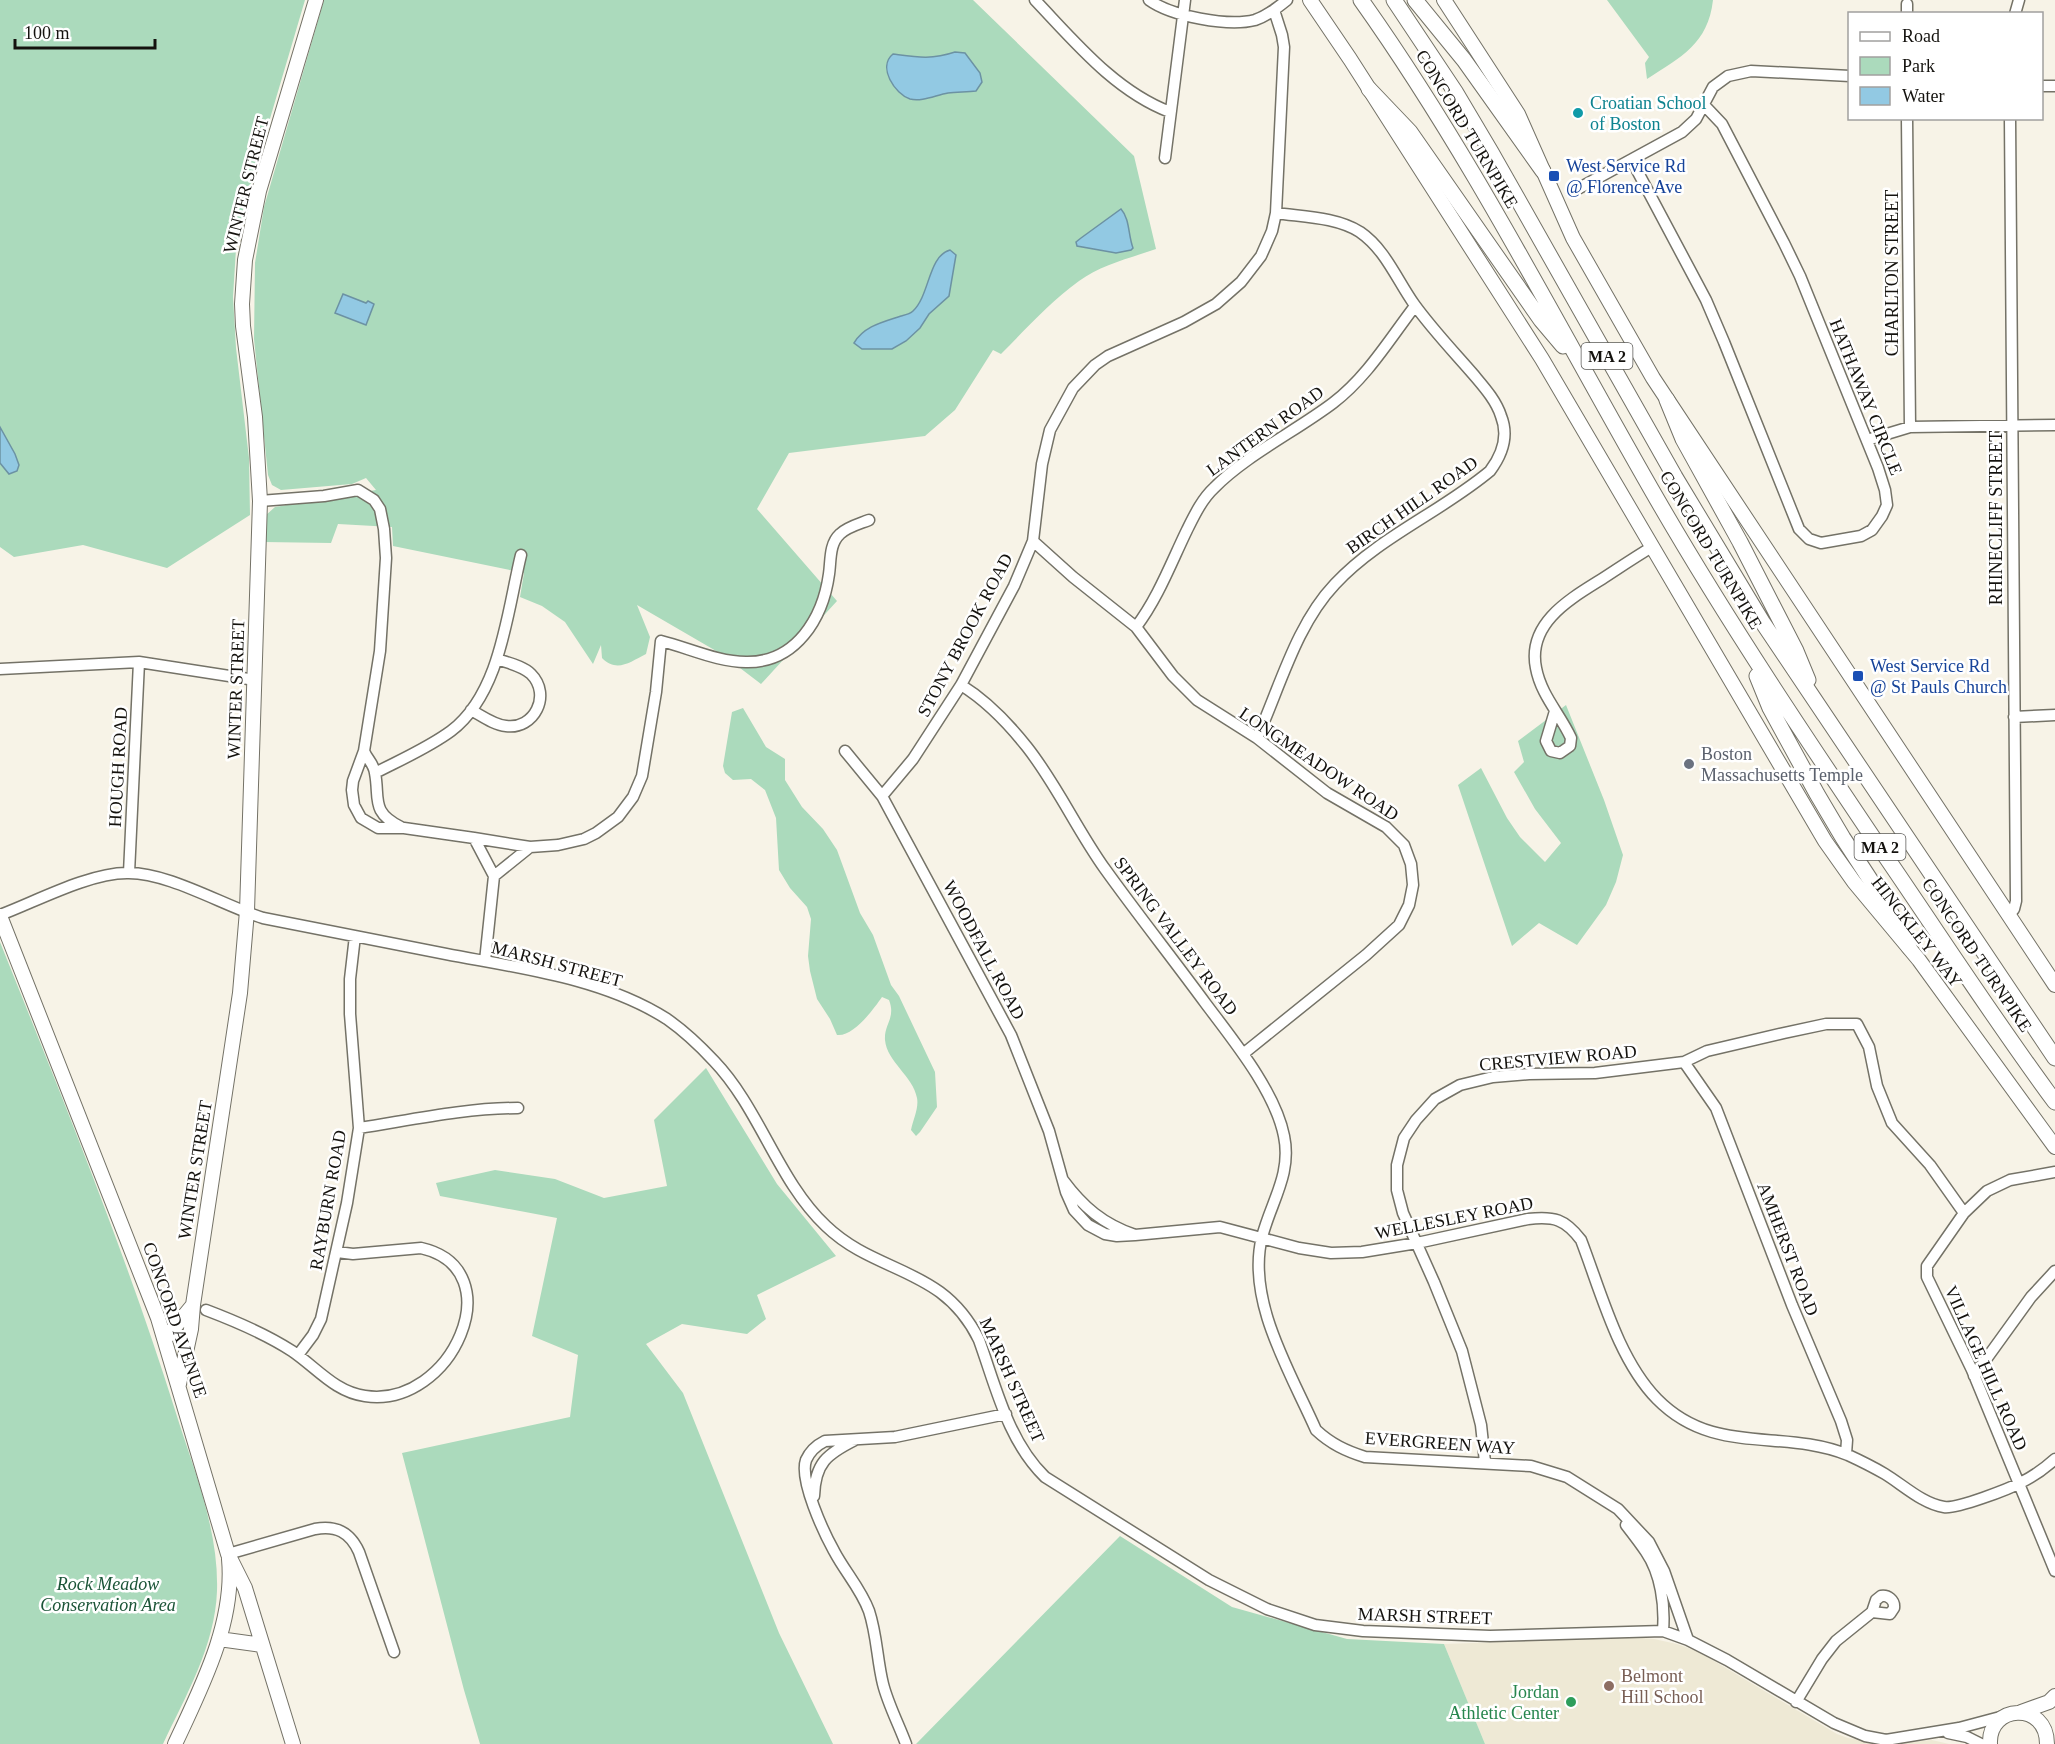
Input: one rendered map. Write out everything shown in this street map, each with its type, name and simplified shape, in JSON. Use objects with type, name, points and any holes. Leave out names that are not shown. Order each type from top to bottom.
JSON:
[{"type":"highway","name":"CONCORD TURNPIKE","points":[[1362,0],[1459,149],[1658,501],[1739,635],[2000,1025],[2055,1102]]},
{"type":"highway","name":"CONCORD TURNPIKE","points":[[1394,0],[1480,132],[1698,516],[1763,623],[2055,1058]]},
{"type":"highway","points":[[1415,0],[1471,70],[1543,171]]},
{"type":"highway","points":[[1369,89],[1410,132],[1540,320],[1585,371]]},
{"type":"highway","points":[[1667,400],[1683,440],[1732,525],[1796,651],[1820,711]]},
{"type":"highway","points":[[1739,635],[1770,708],[1801,765],[1836,827],[1886,904],[1909,947]]},
{"type":"main road","name":"WINTER STREET","points":[[179,1384],[195,1309],[240,993],[246,912],[260,501],[255,417],[243,326],[245,260],[259,191],[316,0]]},
{"type":"main road","points":[[1310,0],[1538,352],[1652,547]]},
{"type":"main road","points":[[1444,0],[1510,100],[1526,129],[1584,260],[1667,400],[2055,985]]},
{"type":"main road","name":"HINCKLEY WAY","points":[[1652,547],[1825,841],[1865,895],[1909,947],[2055,1147]]},
{"type":"main road","name":"CONCORD AVENUE","points":[[0,915],[155,1308],[228,1554],[242,1581],[293,1744]]},
{"type":"main road","points":[[155,1308],[173,1315],[195,1309]]},
{"type":"main road","points":[[166,1344],[195,1309]]},
{"type":"main road","points":[[166,1344],[179,1342],[191,1329]]},
{"type":"main road","points":[[175,1744],[210,1666],[219,1639],[228,1584],[228,1554]]},
{"type":"main road","points":[[219,1639],[262,1645]]},
{"type":"main road","points":[[1990,1744],[1996,1723],[2004,1716],[2049,1702],[2055,1696]]},
{"type":"main road","points":[[2021,1712],[2030,1714],[2043,1726],[2048,1744]]},
{"type":"main road","points":[[2048,1744],[2055,1731]]},
{"type":"street","points":[[1035,0],[1118,84],[1170,112]]},
{"type":"street","points":[[1149,0],[1166,9],[1224,21],[1254,20],[1274,10],[1287,0]]},
{"type":"street","points":[[1165,158],[1185,0]]},
{"type":"street","name":"STONY BROOK ROAD","points":[[882,796],[913,759],[961,685],[1014,586],[1033,541],[1041,464],[1045,447],[1056,416],[1073,388],[1095,365],[1108,356],[1201,314],[1230,294],[1261,256],[1272,231],[1276,213],[1284,47],[1274,10]]},
{"type":"street","points":[[1572,192],[1682,132],[1696,118],[1716,82],[1728,76],[1743,72],[1848,76]]},
{"type":"street","name":"HATHAWAY CIRCLE","points":[[1632,161],[1706,300],[1796,522],[1809,539],[1828,543],[1862,536],[1872,530],[1887,505],[1886,490],[1867,441],[1800,276],[1784,243],[1722,124],[1704,105]]},
{"type":"street","name":"CHARLTON STREET","points":[[1907,120],[1910,427]]},
{"type":"street","name":"RHINECLIFF STREET","points":[[2009,915],[2016,901],[2010,120]]},
{"type":"street","name":"BIRCH HILL ROAD","points":[[1257,738],[1277,694],[1289,658],[1321,600],[1334,584],[1361,559],[1490,471],[1502,450],[1505,432],[1501,416],[1491,398],[1415,306],[1379,250],[1368,238],[1339,222],[1276,213]]},
{"type":"street","name":"LANTERN ROAD","points":[[1136,627],[1150,608],[1197,510],[1213,488],[1240,466],[1318,414],[1350,388],[1370,367],[1415,306]]},
{"type":"street","points":[[1867,441],[1910,427],[2055,425]]},
{"type":"street","points":[[260,501],[358,490],[374,500],[380,509],[386,558],[382,632],[364,751],[355,772],[352,789],[352,798],[357,812],[373,826],[404,828],[530,847],[570,843],[596,833],[618,817],[633,797],[642,776],[656,692],[661,641],[728,661],[748,663],[774,657],[793,646],[814,624],[824,601],[833,544],[839,535],[868,520]]},
{"type":"street","name":"LONGMEADOW ROAD","points":[[1033,541],[1073,577],[1136,627],[1173,676],[1197,700],[1257,738],[1327,793],[1386,827],[1404,845],[1411,864],[1413,885],[1409,905],[1399,925],[1366,955],[1243,1054]]},
{"type":"street","points":[[1555,711],[1539,680],[1535,655],[1537,643],[1548,619],[1569,599],[1652,547]]},
{"type":"street","points":[[375,773],[445,735],[461,723],[471,710],[487,685],[497,659],[521,555]]},
{"type":"street","points":[[471,710],[496,723],[511,726],[525,722],[536,712],[540,703],[540,693],[535,679],[524,669],[497,659]]},
{"type":"street","points":[[0,669],[139,662],[255,680]]},
{"type":"street","name":"HOUGH ROAD","points":[[129,873],[139,662]]},
{"type":"street","name":"SPRING VALLEY ROAD","points":[[961,685],[1001,717],[1028,748],[1104,867],[1243,1054],[1274,1108],[1284,1134],[1286,1148],[1284,1170],[1277,1200],[1262,1237]]},
{"type":"street","points":[[2014,717],[2055,715]]},
{"type":"street","points":[[364,751],[375,773],[376,800],[379,807],[388,819],[404,828]]},
{"type":"street","name":"WOODFALL ROAD","points":[[845,751],[882,796],[1011,1035],[1049,1131],[1071,1204],[1078,1216],[1088,1225],[1111,1236],[1212,1227],[1262,1237]]},
{"type":"street","points":[[474,838],[494,876],[485,962]]},
{"type":"street","points":[[494,876],[530,847]]},
{"type":"street","name":"MARSH STREET","points":[[0,915],[108,874],[129,873],[165,880],[263,918],[578,982],[654,1012],[689,1037],[732,1082],[795,1187],[825,1226],[853,1246],[931,1285],[949,1298],[962,1313],[979,1340],[1006,1414],[1022,1449],[1037,1469],[1054,1484],[1209,1580],[1249,1601],[1299,1620],[1331,1628],[1363,1631],[1478,1636],[1663,1631],[1688,1640],[1727,1660],[1834,1723],[1865,1736],[1886,1740],[1936,1732],[2004,1716]]},
{"type":"street","name":"RAYBURN ROAD","points":[[298,1355],[313,1335],[321,1319],[354,1165],[359,1128],[350,1014],[350,979],[355,936]]},
{"type":"street","name":"CRESTVIEW ROAD","points":[[1485,1462],[1481,1425],[1462,1351],[1403,1213],[1397,1190],[1397,1166],[1404,1138],[1416,1120],[1436,1099],[1460,1085],[1493,1077],[1595,1073],[1684,1062],[1707,1051],[1784,1033],[1826,1024],[1857,1024],[1869,1047],[1884,1107],[1892,1123],[1930,1165],[1964,1213]]},
{"type":"street","name":"AMHERST ROAD","points":[[1684,1062],[1707,1092],[1728,1135],[1780,1273],[1841,1421],[1847,1440],[1846,1454]]},
{"type":"street","points":[[359,1128],[441,1115],[498,1108],[518,1108]]},
{"type":"street","name":"VILLAGE HILL ROAD","points":[[2055,1172],[1999,1184],[1987,1191],[1964,1213],[1927,1266],[1927,1277],[1974,1376],[2055,1571]]},
{"type":"street","name":"WELLESLEY ROAD","points":[[1262,1237],[1299,1248],[1331,1253],[1362,1252],[1417,1243],[1528,1219],[1546,1217],[1559,1220],[1571,1228],[1581,1240],[1624,1354],[1642,1382],[1676,1415],[1697,1427],[1723,1436],[1808,1444],[1846,1454],[1885,1474],[1924,1499],[1944,1507],[1965,1504],[2019,1484],[2055,1459]]},
{"type":"street","name":"EVERGREEN WAY","points":[[1262,1237],[1260,1270],[1263,1298],[1274,1339],[1316,1430],[1328,1441],[1347,1452],[1365,1456],[1531,1466],[1567,1477],[1618,1509],[1649,1542],[1664,1571],[1688,1640]]},
{"type":"street","points":[[195,1309],[262,1335],[298,1355],[329,1381],[346,1391],[366,1396],[393,1396],[422,1384],[449,1358],[463,1328],[468,1297],[460,1275],[445,1257],[433,1251],[417,1248],[360,1254],[337,1252]]},
{"type":"street","points":[[1974,1376],[2031,1297],[2055,1271]]},
{"type":"street","points":[[906,1744],[883,1684],[878,1648],[869,1612],[855,1583],[835,1553],[815,1508],[804,1470],[806,1460],[811,1452],[825,1441],[895,1437],[1006,1414]]},
{"type":"street","points":[[815,1508],[816,1474],[828,1456],[855,1440]]},
{"type":"street","name":"EVERGREEN WAY","points":[[1618,1509],[1627,1526],[1648,1554],[1655,1572],[1662,1599],[1663,1631]]},
{"type":"street","points":[[228,1554],[315,1529],[327,1527],[341,1530],[349,1535],[359,1552],[394,1652]]},
{"type":"street","points":[[1796,1702],[1822,1659],[1836,1641],[1872,1612]]},
{"type":"street","name":"MARSH STREET","points":[[1936,1732],[1954,1733],[1981,1744]]},
{"type":"shaded area","name":"Belmont Hill School","points":[[1631,1637],[1677,1644],[1699,1652],[1837,1734],[1848,1738],[1888,1744],[1485,1744],[1444,1644]]},
{"type":"shaded area","points":[[1932,1740],[1949,1744],[1888,1744]]},
{"type":"green space","points":[[0,0],[305,0],[243,210],[236,249],[233,297],[236,348],[249,458],[250,515],[167,568],[83,545],[14,557],[0,547]]},
{"type":"green space","points":[[324,0],[973,0],[1134,156],[1156,249],[1116,262],[1088,275],[1068,289],[1001,354],[993,350],[955,410],[925,436],[789,453],[757,509],[837,601],[761,684],[723,655],[637,605],[650,637],[646,654],[624,665],[613,665],[602,658],[601,645],[593,664],[565,622],[542,606],[520,597],[524,573],[393,546],[392,527],[338,524],[331,543],[264,542],[265,516],[275,507],[376,490],[366,478],[352,484],[281,490],[272,485],[268,475],[254,339],[255,263],[264,207]]},
{"type":"green space","points":[[1607,0],[1713,0],[1710,15],[1699,39],[1682,56],[1647,79],[1645,63],[1649,57]]},
{"type":"green space","points":[[1566,705],[1623,855],[1616,882],[1606,905],[1577,945],[1539,923],[1512,946],[1458,785],[1481,768],[1507,818],[1520,837],[1545,862],[1561,843],[1535,809],[1514,772],[1524,762],[1518,741]]},
{"type":"green space","points":[[743,708],[766,747],[785,759],[785,780],[802,807],[823,829],[837,850],[860,913],[873,935],[891,985],[899,996],[935,1072],[937,1107],[916,1136],[911,1130],[917,1106],[915,1090],[890,1055],[885,1040],[891,1016],[889,1000],[882,997],[856,1027],[850,1032],[837,1035],[817,999],[810,971],[808,956],[811,919],[807,907],[790,888],[779,870],[776,818],[765,790],[751,779],[733,780],[725,773],[723,766],[732,712]]},
{"type":"green space","name":"Rock Meadow Conservation Area","points":[[0,942],[92,1174],[156,1351],[204,1499],[214,1545],[217,1591],[211,1631],[190,1689],[163,1744],[0,1744]]},
{"type":"green space","points":[[706,1068],[777,1184],[836,1256],[757,1295],[766,1319],[747,1334],[682,1324],[646,1344],[683,1393],[779,1633],[833,1744],[480,1744],[402,1453],[570,1417],[578,1355],[532,1336],[557,1218],[440,1196],[436,1183],[495,1170],[555,1179],[604,1198],[667,1186],[654,1120]]},
{"type":"green space","points":[[1120,1536],[1232,1607],[1347,1639],[1444,1644],[1485,1744],[916,1744]]},
{"type":"water","points":[[955,52],[965,53],[980,73],[982,82],[976,91],[910,99],[899,92],[887,73],[889,59],[893,54],[931,57]]},
{"type":"water","points":[[1121,209],[1127,222],[1133,248],[1131,250],[1116,253],[1077,246],[1076,242]]},
{"type":"water","points":[[950,250],[956,255],[949,296],[929,314],[920,328],[906,341],[892,349],[862,349],[854,343],[863,332],[913,311],[923,296],[937,260]]},
{"type":"water","points":[[343,294],[374,304],[366,325],[335,313]]},
{"type":"water","points":[[0,427],[19,465],[17,471],[9,474],[0,463]]},
{"type":"place","name":"Croatian School of Boston","points":[[1578,113]]},
{"type":"place","name":"West Service Rd @ Florence Ave","points":[[1554,176]]},
{"type":"place","name":"West Service Rd @ St Pauls Church","points":[[1858,676]]},
{"type":"place","name":"Boston Massachusetts Temple","points":[[1689,764]]},
{"type":"place","name":"Belmont Hill School","points":[[1609,1686]]},
{"type":"place","name":"Jordan Athletic Center","points":[[1571,1702]]}]
